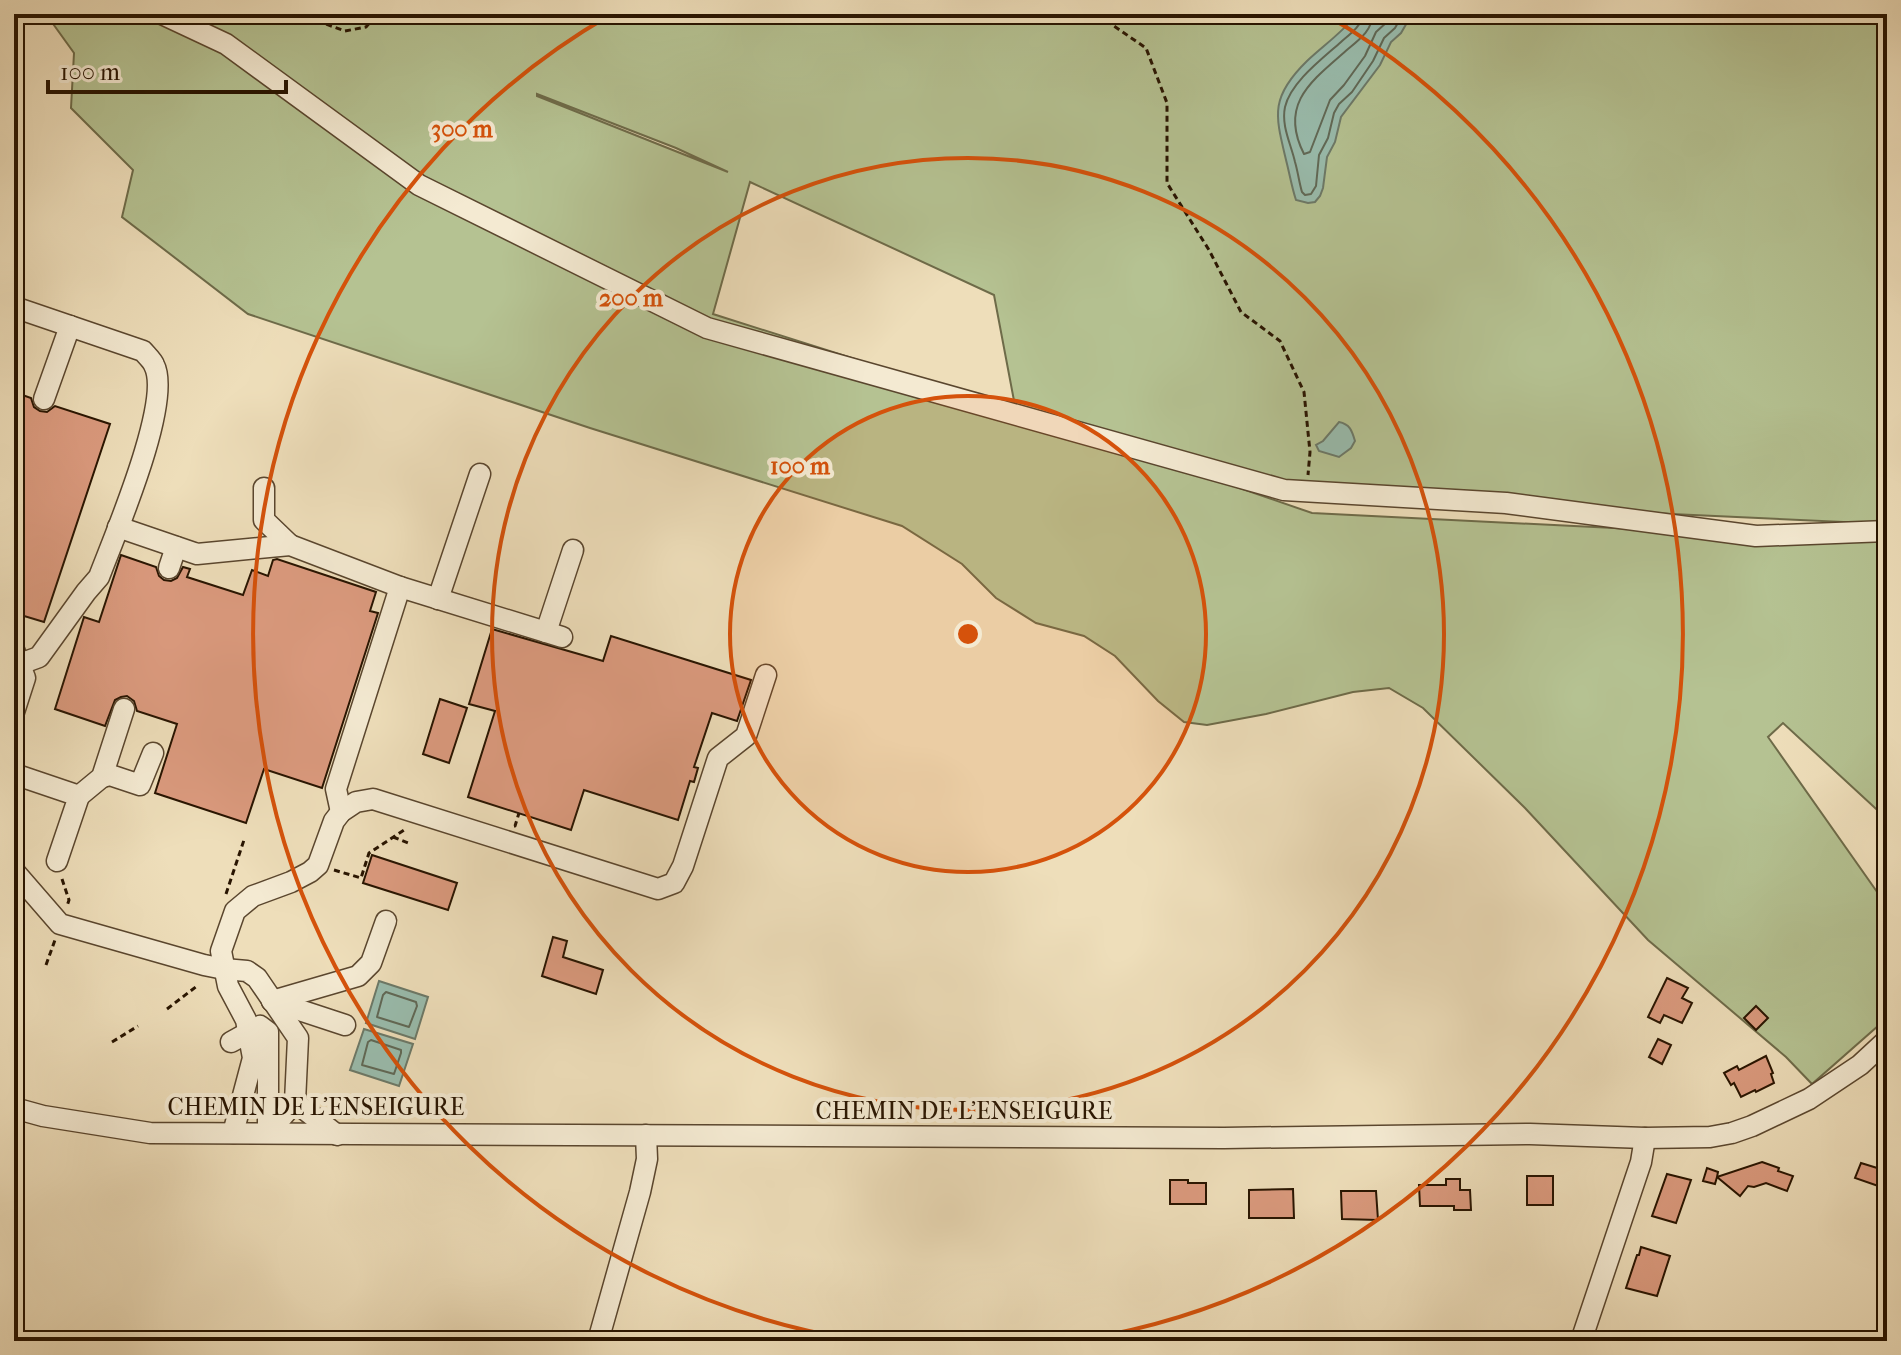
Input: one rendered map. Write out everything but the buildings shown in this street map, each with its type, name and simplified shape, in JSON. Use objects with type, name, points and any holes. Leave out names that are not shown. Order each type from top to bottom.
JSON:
[{"type":"street","points":[[162,14],[226,44],[419,185],[707,328],[1284,490],[1506,503],[1756,536],[1887,531]]},
{"type":"street","points":[[14,307],[143,351],[155,366],[158,388],[150,441],[99,577],[39,657],[17,657],[25,678],[14,712]]},
{"type":"street","points":[[44,399],[70,326]]},
{"type":"street","points":[[438,599],[480,474]]},
{"type":"street","points":[[264,488],[264,520],[290,545],[400,587],[554,635],[573,550]]},
{"type":"street","points":[[118,527],[197,554],[290,545]]},
{"type":"street","points":[[169,568],[176,547]]},
{"type":"street","points":[[341,812],[336,789],[400,587]]},
{"type":"street","points":[[240,1037],[246,1020],[228,986],[221,951],[235,911],[253,896],[291,882],[318,865],[334,821],[341,812],[356,802],[373,799],[658,889],[674,883],[718,758],[746,736],[766,675]]},
{"type":"street","points":[[102,777],[124,709]]},
{"type":"street","points":[[59,869],[79,796],[102,777],[110,775],[140,785],[153,753]]},
{"type":"street","points":[[14,774],[79,796]]},
{"type":"street","points":[[14,871],[60,924],[204,965],[247,971],[257,978],[298,1038],[295,1102],[268,1133]]},
{"type":"street","points":[[272,1001],[358,976],[371,963],[386,921]]},
{"type":"street","points":[[272,1001],[345,1025]]},
{"type":"street","points":[[240,1037],[260,1026],[268,1032],[268,1133]]},
{"type":"street","points":[[233,1133],[253,1058],[240,1037]]},
{"type":"street","name":"CHEMIN DE L'ENSEIGURE","points":[[14,1108],[43,1116],[150,1133],[1224,1138],[1530,1134],[1710,1137],[1752,1126],[1809,1099],[1860,1065],[1887,1040]]},
{"type":"street","points":[[295,1102],[337,1135]]},
{"type":"street","points":[[598,1341],[640,1192],[647,1159],[646,1135]]},
{"type":"street","points":[[1581,1341],[1641,1162],[1645,1138]]},
{"type":"path","points":[[298,14],[345,31],[366,27],[377,14]]},
{"type":"path","points":[[1067,14],[1074,18],[1108,22],[1146,48],[1167,103],[1167,183],[1209,250],[1241,312],[1280,341],[1304,392],[1310,452],[1307,491]]},
{"type":"path","points":[[1108,14],[1108,22]]},
{"type":"path","points":[[510,825],[515,826],[519,813]]},
{"type":"path","points":[[330,869],[361,878],[369,853],[406,829]]},
{"type":"path","points":[[393,837],[408,843]]},
{"type":"path","points":[[59,869],[69,900],[64,913]]},
{"type":"path","points":[[46,965],[56,936]]},
{"type":"path","points":[[167,1009],[197,986]]},
{"type":"path","points":[[112,1042],[138,1026]]},
{"type":"green space","points":[[46,14],[1887,14],[1887,524],[1305,497],[1015,406],[994,295],[750,182],[713,314],[981,399],[1312,513],[1714,533],[1887,535],[1887,819],[1783,723],[1768,737],[1887,906],[1887,1018],[1812,1084],[1786,1057],[1648,940],[1525,808],[1423,708],[1389,688],[1353,692],[1207,725],[1184,722],[1158,701],[1115,656],[1084,636],[1036,623],[996,598],[962,564],[902,526],[590,428],[248,314],[122,217],[133,170],[71,108],[74,53]],"holes":[[[537,94],[676,148],[728,172]]]},
{"type":"water","points":[[1357,14],[1412,14],[1401,33],[1391,42],[1380,65],[1341,117],[1335,142],[1327,157],[1320,196],[1315,202],[1296,200],[1278,121],[1281,98],[1294,74]]},
{"type":"water","points":[[1339,422],[1352,431],[1355,441],[1351,448],[1339,457],[1319,451],[1316,445]]},
{"type":"water","points":[[379,981],[428,997],[415,1039],[366,1023]]},
{"type":"water","points":[[364,1029],[413,1044],[399,1086],[350,1070]]}]
